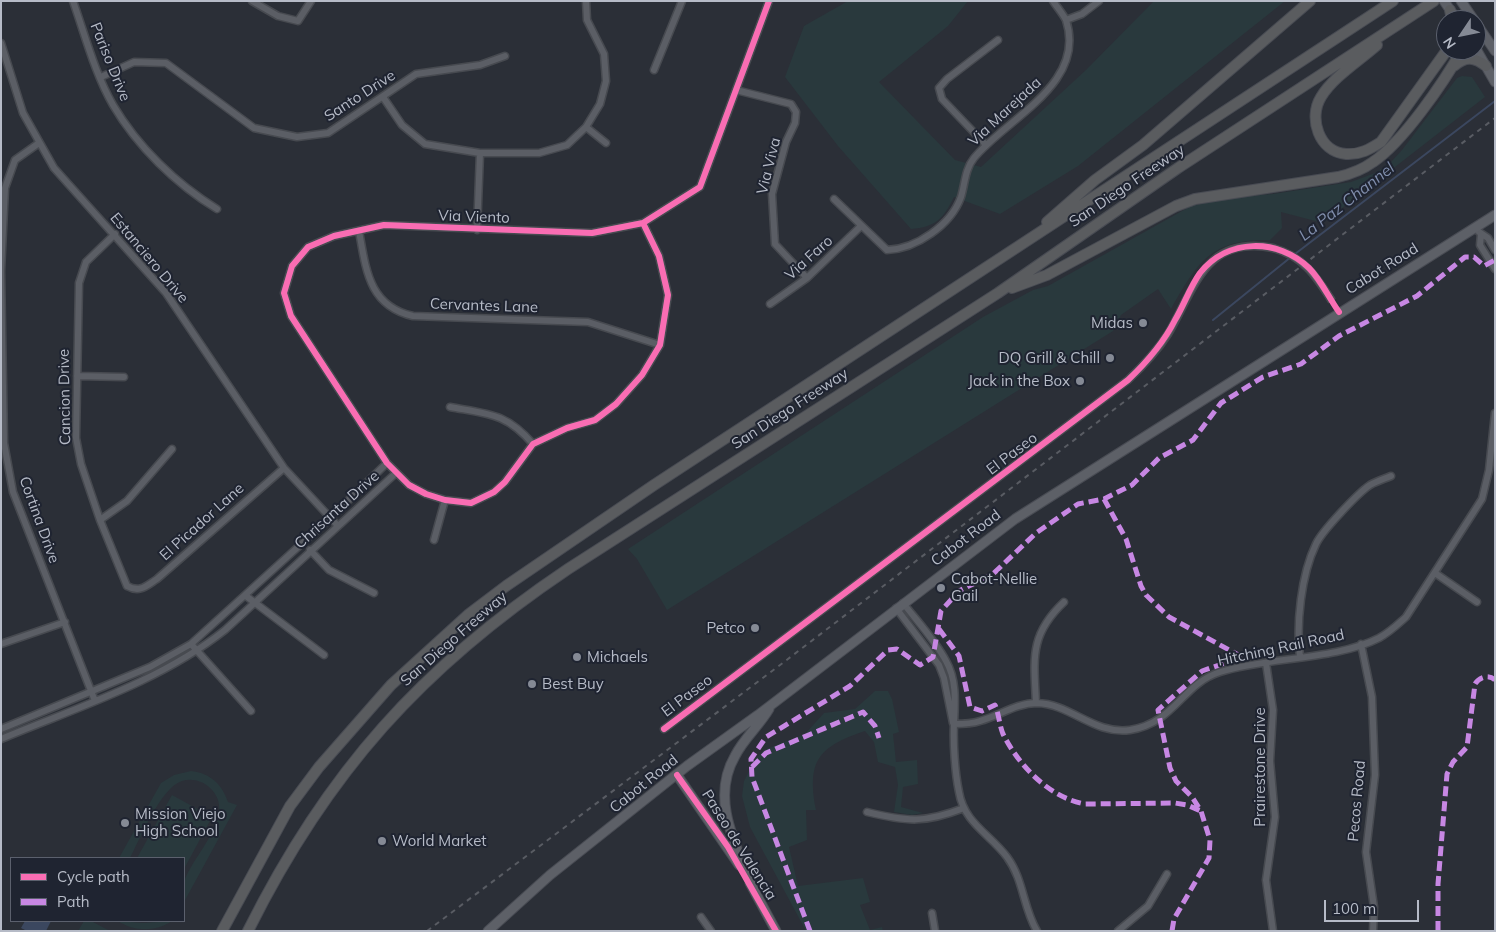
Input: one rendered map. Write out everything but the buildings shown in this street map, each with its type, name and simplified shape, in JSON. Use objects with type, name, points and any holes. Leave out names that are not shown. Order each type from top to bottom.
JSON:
[{"type":"highway","points":[[1017,248],[1095,180],[1143,145],[1310,1]]},
{"type":"highway","points":[[1336,39],[1384,1]]},
{"type":"highway","name":"San Diego Freeway","points":[[222,931],[290,806],[319,767],[391,685],[469,614],[514,580],[646,491],[1393,1]]},
{"type":"highway","name":"San Diego Freeway","points":[[248,931],[273,880],[334,787],[392,715],[476,636],[521,601],[568,569],[998,293],[1178,168],[1434,1]]},
{"type":"highway","points":[[1410,17],[1332,84],[1320,98],[1315,120],[1318,131],[1328,146],[1344,154],[1353,154],[1368,151],[1381,142],[1440,60]]},
{"type":"highway","points":[[1450,70],[1468,58],[1477,59],[1486,67]]},
{"type":"highway","points":[[998,293],[1048,275],[1176,206],[1195,198],[1338,177],[1360,170],[1391,148],[1456,60]]},
{"type":"main road","points":[[1486,38],[1495,52]]},
{"type":"main road","points":[[1482,60],[1495,82]]},
{"type":"main road","name":"Cabot Road","points":[[488,931],[536,886],[677,775],[771,706],[1015,519],[1339,312],[1478,230],[1495,215]]},
{"type":"main road","points":[[752,886],[728,825],[725,797],[733,758],[743,742],[761,723],[771,706]]},
{"type":"main road","name":"Paseo de Valencia","points":[[677,775],[752,886],[776,931]]},
{"type":"street","name":"Pariso Drive","points":[[73,1],[112,103],[145,150],[201,199],[217,209]]},
{"type":"street","points":[[252,1],[278,16],[298,21],[311,1]]},
{"type":"street","points":[[383,97],[402,126],[424,144],[480,153],[540,153],[566,145],[586,127],[600,104],[606,81],[604,54],[587,20],[586,1]]},
{"type":"street","points":[[654,70],[682,1]]},
{"type":"street","name":"Via Viento","points":[[396,472],[387,463],[292,316],[284,293],[292,266],[308,247],[334,236],[384,225],[592,233],[644,223],[700,187],[769,1]]},
{"type":"street","name":"Via Marejada","points":[[834,199],[887,250],[894,250],[934,232],[950,217],[960,198],[965,175],[972,159],[1050,89],[1062,71],[1069,48],[1066,20],[1053,1]]},
{"type":"street","points":[[1066,20],[1082,14],[1099,1]]},
{"type":"street","points":[[986,145],[942,99],[939,88],[947,79],[998,40]]},
{"type":"street","name":"Estanciero Drive","points":[[1,43],[15,93],[39,143],[54,168],[71,190],[115,234],[166,293],[284,468],[338,526]]},
{"type":"street","name":"Santo Drive","points":[[101,77],[134,62],[166,63],[254,128],[297,137],[328,133],[416,74],[480,64],[505,56]]},
{"type":"street","name":"Via Viva","points":[[736,90],[791,104],[796,112],[795,123],[786,142],[772,194],[775,244],[808,278]]},
{"type":"street","points":[[586,127],[606,143]]},
{"type":"street","name":"Cortina Drive","points":[[39,143],[15,160],[5,188],[1,271],[4,443],[13,492],[95,701]]},
{"type":"street","points":[[477,230],[480,153]]},
{"type":"street","name":"Chrisanta Drive","points":[[1,739],[157,674],[197,652],[255,602],[396,472],[409,485],[426,494],[445,500],[471,503],[494,492],[505,482],[533,444],[567,428],[595,420],[616,404],[642,375],[660,344],[668,294],[659,256],[644,223]]},
{"type":"street","name":"Via Faro","points":[[770,304],[808,278],[861,226]]},
{"type":"street","points":[[1478,230],[1488,238],[1495,250]]},
{"type":"street","points":[[1478,230],[1480,245],[1495,269]]},
{"type":"street","name":"Cervantes Lane","points":[[359,231],[372,286],[379,298],[400,313],[413,316],[588,322],[660,344]]},
{"type":"street","name":"Cancion Drive","points":[[115,234],[86,262],[79,283],[76,438],[81,464],[100,520],[127,586],[134,590]]},
{"type":"street","name":"El Paseo","points":[[664,729],[1128,380],[1144,366],[1167,335],[1202,271],[1227,252],[1249,246],[1273,248],[1298,259],[1316,276],[1339,312]]},
{"type":"street","points":[[77,376],[124,377]]},
{"type":"street","points":[[450,407],[500,416],[518,427],[533,444]]},
{"type":"street","name":"Hitching Rail Road","points":[[954,724],[982,721],[1010,708],[1036,703],[1064,709],[1089,723],[1109,730],[1128,730],[1147,726],[1160,720],[1208,677],[1221,672],[1361,644],[1378,638],[1392,630],[1406,617],[1482,499],[1489,470],[1495,413]]},
{"type":"street","points":[[100,520],[127,501],[172,449]]},
{"type":"street","name":"Chrisanta Drive","points":[[1,728],[150,666],[191,644],[246,596],[387,463]]},
{"type":"street","name":"El Picador Lane","points":[[134,590],[143,589],[157,579],[284,468]]},
{"type":"street","points":[[1300,657],[1298,618],[1311,555],[1316,542],[1360,493],[1371,485],[1391,476]]},
{"type":"street","points":[[434,540],[445,500]]},
{"type":"street","points":[[310,550],[329,570],[374,593]]},
{"type":"street","points":[[1435,573],[1477,602]]},
{"type":"street","points":[[246,596],[324,654]]},
{"type":"street","points":[[1036,703],[1037,639],[1051,615],[1064,602]]},
{"type":"street","points":[[900,606],[938,665],[944,678],[949,712],[954,724],[959,792],[964,808],[974,824],[1007,856],[1017,873],[1028,914],[1037,931]]},
{"type":"street","points":[[1,644],[65,622]]},
{"type":"street","points":[[191,644],[251,711]]},
{"type":"street","name":"Pecos Road","points":[[1361,644],[1372,698],[1375,775],[1366,852],[1374,907],[1373,931]]},
{"type":"street","name":"Prairestone Drive","points":[[1266,663],[1273,710],[1270,762],[1275,817],[1266,880],[1273,931]]},
{"type":"street","points":[[867,812],[909,820],[924,820],[937,818],[964,808]]},
{"type":"street","points":[[1118,931],[1148,906],[1167,874]]},
{"type":"street","points":[[932,913],[935,931]]},
{"type":"street","points":[[701,917],[711,931]]},
{"type":"shaded area","points":[[848,1],[968,1],[948,26],[879,82],[955,160],[981,167],[1086,70],[1154,1],[1285,1],[1078,166],[1000,214],[954,197],[946,211],[933,224],[911,229],[838,146],[785,77],[804,26]]},
{"type":"shaded area","points":[[1462,76],[1472,77],[1485,97],[1323,223],[1281,212],[1282,228],[1270,240],[1233,244],[1219,249],[1208,256],[1189,278],[1171,309],[1158,289],[1121,315],[1113,331],[667,610],[637,559],[628,549],[983,317],[1033,290],[1048,286],[1191,206],[1223,198],[1273,194],[1351,182],[1375,173],[1391,162],[1402,150],[1457,78]]},
{"type":"shaded area","points":[[875,691],[888,691],[892,699],[899,732],[893,734],[896,762],[917,760],[918,784],[903,787],[901,807],[923,813],[912,815],[894,812],[898,785],[895,767],[878,762],[874,742],[865,731],[836,743],[826,750],[815,768],[813,780],[816,810],[806,810],[807,840],[789,847],[798,886],[863,878],[870,902],[860,905],[870,930],[882,927],[883,931],[806,931],[750,827],[742,796],[744,781],[755,759],[764,750],[805,734],[824,713],[855,709]]},
{"type":"shaded area","points":[[191,771],[204,774],[219,785],[228,802],[237,805],[185,900],[185,880],[188,872],[216,823],[219,810],[217,799],[210,788],[204,784],[190,780],[174,785],[159,803],[131,857],[120,857],[161,783],[174,775]]},
{"type":"shaded area","points":[[172,795],[212,817],[185,867],[185,857],[138,857]]},
{"type":"shaded area","points":[[83,922],[93,922],[110,931],[78,931]]},
{"type":"shaded area","points":[[120,922],[170,922],[152,929],[138,929]]},
{"type":"water","points":[[24,922],[50,922],[46,931],[27,931],[21,928]]},
{"type":"waterway","name":"La Paz Channel","points":[[1295,254],[1495,101]]},
{"type":"waterway","name":"La Paz Channel","points":[[1213,320],[1291,257]]},
{"type":"railway","points":[[427,931],[784,662],[1495,118]]},
{"type":"marked path","points":[[810,931],[752,777],[751,759],[766,737],[850,686],[888,650],[897,649],[920,665],[933,657],[941,611],[959,591],[993,574],[1036,533],[1078,504],[1104,499],[1132,485],[1159,458],[1193,440],[1221,403],[1263,377],[1301,364],[1339,336],[1417,296],[1465,257],[1474,257],[1484,266],[1495,260]]},
{"type":"marked path","points":[[1104,499],[1126,539],[1141,586],[1146,595],[1169,617],[1242,657],[1202,671],[1158,710],[1170,768],[1176,781],[1192,797],[1201,811],[1210,840],[1209,858],[1174,919],[1172,931]]},
{"type":"marked path","points":[[939,629],[959,656],[970,707],[982,711],[995,705],[1003,734],[1010,746],[1027,769],[1048,788],[1072,801],[1085,804],[1175,803],[1187,805],[1201,811]]},
{"type":"marked path","points":[[1438,931],[1438,884],[1447,774],[1453,762],[1467,747],[1475,684],[1484,677],[1490,677],[1495,680]]},
{"type":"marked path","points":[[752,767],[766,753],[863,712],[875,726],[879,738]]},
{"type":"cycle path","points":[[643,223],[659,256],[668,295],[660,345],[642,375],[616,404],[595,420],[567,428],[533,444],[505,482],[494,492],[471,503],[445,500],[426,494],[409,485],[387,463],[291,316],[284,293],[292,266],[308,247],[334,236],[384,225],[592,233],[643,223],[700,187],[769,1]]},
{"type":"cycle path","points":[[664,729],[1128,380],[1160,345],[1200,273],[1224,253],[1253,246],[1268,247],[1283,251],[1297,258],[1313,273],[1339,312]]},
{"type":"cycle path","points":[[677,775],[728,847],[776,931]]},
{"type":"place","name":"Midas","points":[[1143,323]]},
{"type":"place","name":"DQ Grill & Chill","points":[[1110,358]]},
{"type":"place","name":"Jack in the Box","points":[[1080,381]]},
{"type":"place","name":"Cabot-Nellie Gail","points":[[941,588]]},
{"type":"place","name":"Petco","points":[[755,628]]},
{"type":"place","name":"Michaels","points":[[577,657]]},
{"type":"place","name":"Best Buy","points":[[532,684]]},
{"type":"place","name":"Mission Viejo High School","points":[[125,823]]},
{"type":"place","name":"World Market","points":[[382,841]]}]
